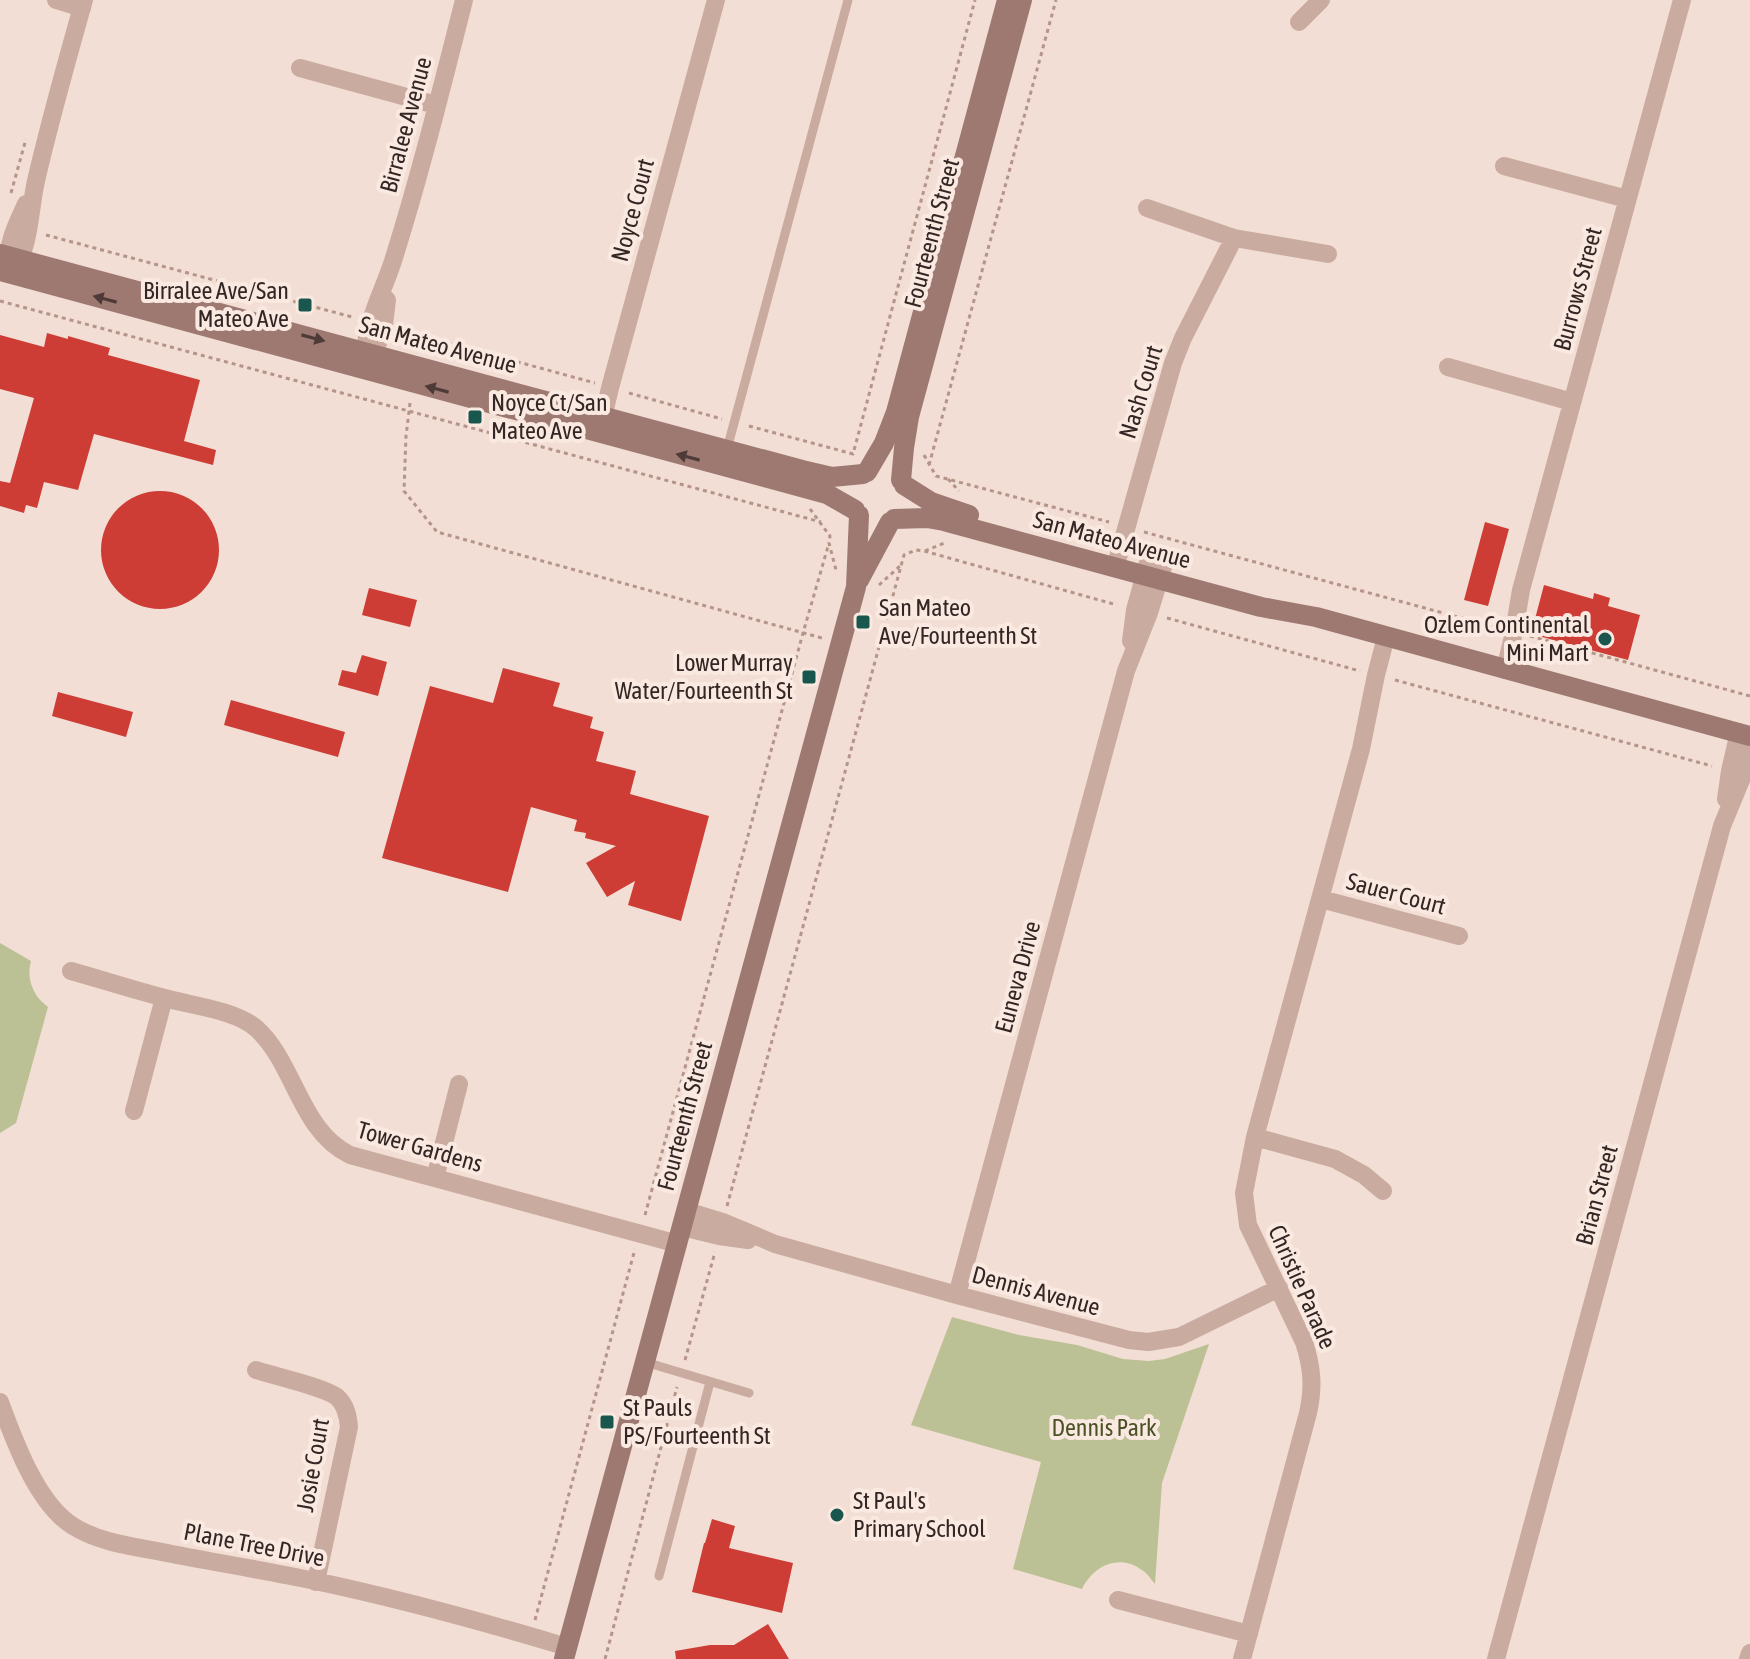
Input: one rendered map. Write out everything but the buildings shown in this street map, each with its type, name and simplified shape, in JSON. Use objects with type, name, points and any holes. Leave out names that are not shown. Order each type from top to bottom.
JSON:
[{"type":"street","points":[[8,263],[29,230],[35,183],[83,4],[56,0]]},
{"type":"street","name":"Birralee Avenue","points":[[369,359],[464,0]]},
{"type":"street","name":"Noyce Court","points":[[601,425],[716,0]]},
{"type":"street","name":"Fourteenth Street","points":[[865,473],[884,443],[896,412],[1007,0]]},
{"type":"street","name":"Fourteenth Street","points":[[903,483],[909,417],[1022,0]]},
{"type":"street","points":[[1299,22],[1321,0]]},
{"type":"street","name":"Burrows Street","points":[[1499,668],[1682,0]]},
{"type":"street","points":[[300,68],[436,105]]},
{"type":"street","points":[[1504,166],[1627,199]]},
{"type":"street","points":[[8,263],[16,226],[35,183]]},
{"type":"street","points":[[1147,208],[1234,238],[1328,254]]},
{"type":"street","name":"Nash Court","points":[[1117,562],[1173,363],[1234,238]]},
{"type":"street","name":"San Mateo Avenue","points":[[8,263],[724,458],[827,494],[857,512]]},
{"type":"street","name":"San Mateo Avenue","points":[[369,359],[414,383],[601,425]]},
{"type":"street","points":[[1448,367],[1572,402]]},
{"type":"street","name":"San Mateo Avenue","points":[[724,458],[832,477],[865,473]]},
{"type":"street","points":[[882,469],[890,471],[903,483],[906,500],[900,514],[892,520],[873,523],[857,512],[853,502],[854,486],[865,473],[882,469]]},
{"type":"street","name":"San Mateo Avenue","points":[[903,483],[931,502],[948,509],[1117,562]]},
{"type":"street","name":"Fourteenth Street","points":[[856,587],[857,512]]},
{"type":"street","name":"San Mateo Avenue","points":[[892,520],[927,518],[944,521],[1276,598],[1316,617],[1747,736]]},
{"type":"street","name":"Fourteenth Street","points":[[565,1653],[856,587],[892,520]]},
{"type":"street","name":"Euneva Drive","points":[[957,1295],[1153,571]]},
{"type":"street","name":"Christie Parade","points":[[1242,1659],[1312,1396],[1313,1379],[1304,1342],[1248,1225],[1246,1178],[1392,638]]},
{"type":"street","name":"Brian Street","points":[[1496,1659],[1722,826],[1730,771],[1747,736]]},
{"type":"street","name":"Brian Street","points":[[1722,826],[1743,775],[1747,736]]},
{"type":"street","name":"Sauer Court","points":[[1321,899],[1459,936]]},
{"type":"street","name":"Tower Gardens","points":[[71,971],[243,1019],[265,1038],[321,1132],[340,1150],[639,1234],[682,1227]]},
{"type":"street","points":[[134,1111],[164,998]]},
{"type":"street","points":[[435,1178],[459,1084]]},
{"type":"street","points":[[1255,1137],[1335,1159],[1364,1175],[1383,1191]]},
{"type":"street","name":"Dennis Avenue","points":[[682,1227],[721,1229],[957,1295],[1129,1340],[1148,1342],[1166,1340],[1195,1330],[1279,1288]]},
{"type":"street","name":"Josie Court","points":[[256,1370],[334,1395],[346,1408],[349,1427],[316,1582]]},
{"type":"street","name":"Plane Tree Drive","points":[[0,1402],[13,1439],[41,1493],[72,1526],[128,1545],[399,1601],[565,1653]]},
{"type":"street","points":[[1118,1600],[1249,1634]]},
{"type":"street","points":[[1748,1659],[1750,1653]]},
{"type":"lane","points":[[724,458],[848,0]]},
{"type":"lane","points":[[644,1362],[749,1393]]},
{"type":"lane","points":[[659,1576],[710,1382]]},
{"type":"path","points":[[841,451],[853,454],[975,0]]},
{"type":"path","points":[[929,465],[1056,0]]},
{"type":"path","points":[[29,230],[610,388]]},
{"type":"path","points":[[0,301],[821,522],[830,536],[534,1624]]},
{"type":"path","points":[[414,383],[408,412],[404,491],[437,532],[841,644]]},
{"type":"path","points":[[925,456],[936,476],[1750,696]]},
{"type":"path","points":[[605,1659],[904,555],[916,550],[924,551],[1730,771]]},
{"type":"green space","points":[[0,943],[31,961],[29,974],[32,987],[48,1007],[16,1123],[0,1133]]},
{"type":"green space","name":"Dennis Park","points":[[952,1317],[1019,1335],[1077,1345],[1123,1359],[1165,1359],[1209,1344],[1162,1483],[1155,1584],[1144,1571],[1116,1562],[1100,1568],[1082,1589],[1013,1569],[1041,1462],[911,1425]]},
{"type":"place","name":"Birralee Ave/San Mateo Ave","points":[[305,305]]},
{"type":"place","name":"Noyce Ct/San Mateo Ave","points":[[475,417]]},
{"type":"place","name":"San Mateo Ave/Fourteenth St","points":[[863,622]]},
{"type":"place","name":"Ozlem Continental Mini Mart","points":[[1605,639]]},
{"type":"place","name":"Lower Murray Water/Fourteenth St","points":[[809,677]]},
{"type":"place","name":"St Pauls PS/Fourteenth St","points":[[607,1422]]},
{"type":"place","name":"St Paul's Primary School","points":[[837,1515]]}]
